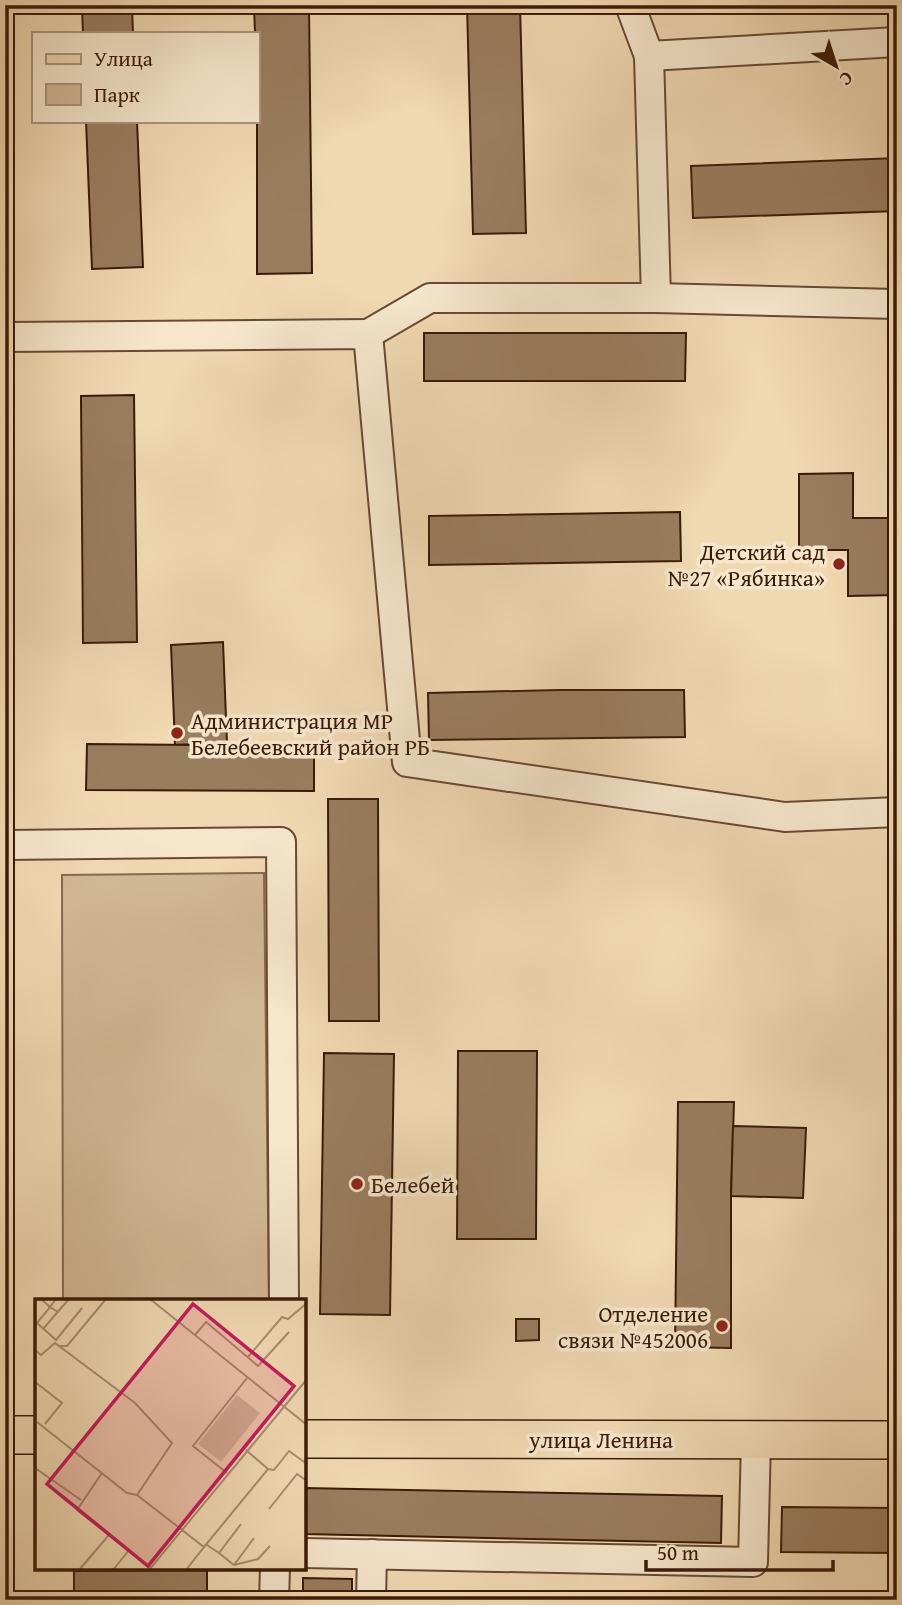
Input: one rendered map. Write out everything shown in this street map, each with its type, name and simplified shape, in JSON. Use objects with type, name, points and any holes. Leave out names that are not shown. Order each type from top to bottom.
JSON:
[{"type":"main road","points":[[5,1435],[35,1435]]},
{"type":"main road","name":"улица Ленина","points":[[306,1439],[897,1440]]},
{"type":"lane","points":[[630,5],[649,56],[656,298]]},
{"type":"lane","points":[[649,56],[897,42]]},
{"type":"lane","points":[[5,337],[368,334],[430,298],[656,298],[897,304]]},
{"type":"lane","points":[[368,334],[407,762],[785,817],[897,811]]},
{"type":"lane","points":[[5,845],[281,842],[284,1299]]},
{"type":"lane","points":[[306,1553],[753,1562],[756,1440]]},
{"type":"lane","points":[[371,1600],[372,1554]]},
{"type":"lane","points":[[274,1600],[275,1570]]},
{"type":"green space","points":[[264,873],[269,1299],[63,1299],[62,875]]},
{"type":"building","points":[[254,5],[309,5],[312,273],[257,274],[259,32],[255,32]]},
{"type":"building","points":[[467,5],[520,5],[526,233],[473,234]]},
{"type":"building","points":[[666,5],[757,5],[666,9]]},
{"type":"building","points":[[132,7],[133,32],[83,32],[82,9]]},
{"type":"building","points":[[86,122],[137,122],[143,267],[92,269]]},
{"type":"building","points":[[897,158],[897,211],[693,218],[691,166]]},
{"type":"building","points":[[424,333],[686,333],[685,381],[424,381]]},
{"type":"building","points":[[134,395],[137,642],[83,643],[81,396]]},
{"type":"building","points":[[853,473],[853,518],[897,518],[897,595],[848,596],[848,550],[799,550],[799,474]]},
{"type":"building","points":[[680,512],[681,561],[429,565],[429,516]]},
{"type":"building","points":[[223,642],[227,743],[175,745],[171,645]]},
{"type":"building","points":[[684,690],[685,737],[429,740],[428,693]]},
{"type":"building","points":[[87,744],[314,746],[314,791],[86,790]]},
{"type":"building","points":[[328,799],[378,799],[379,1021],[329,1021]]},
{"type":"building","points":[[458,1051],[537,1051],[536,1239],[457,1239]]},
{"type":"building","name":"Белебей","points":[[324,1053],[394,1054],[390,1315],[320,1314]]},
{"type":"building","points":[[678,1102],[734,1102],[731,1348],[675,1347]]},
{"type":"building","points":[[733,1126],[806,1128],[803,1198],[731,1196]]},
{"type":"building","points":[[516,1319],[539,1319],[539,1340],[516,1341]]},
{"type":"building","points":[[306,1488],[722,1496],[721,1543],[306,1534]]},
{"type":"building","points":[[782,1507],[897,1508],[897,1553],[781,1552]]},
{"type":"building","points":[[207,1570],[207,1600],[74,1600],[74,1571]]},
{"type":"building","points":[[303,1578],[352,1579],[352,1600],[303,1600]]},
{"type":"place","name":"Детский сад №27 «Рябинка»","points":[[839,564]]},
{"type":"place","name":"Администрация МР Белебеевский район РБ","points":[[177,733]]},
{"type":"place","name":"Белебей","points":[[357,1184]]},
{"type":"place","name":"Отделение связи №452006","points":[[722,1326]]}]
